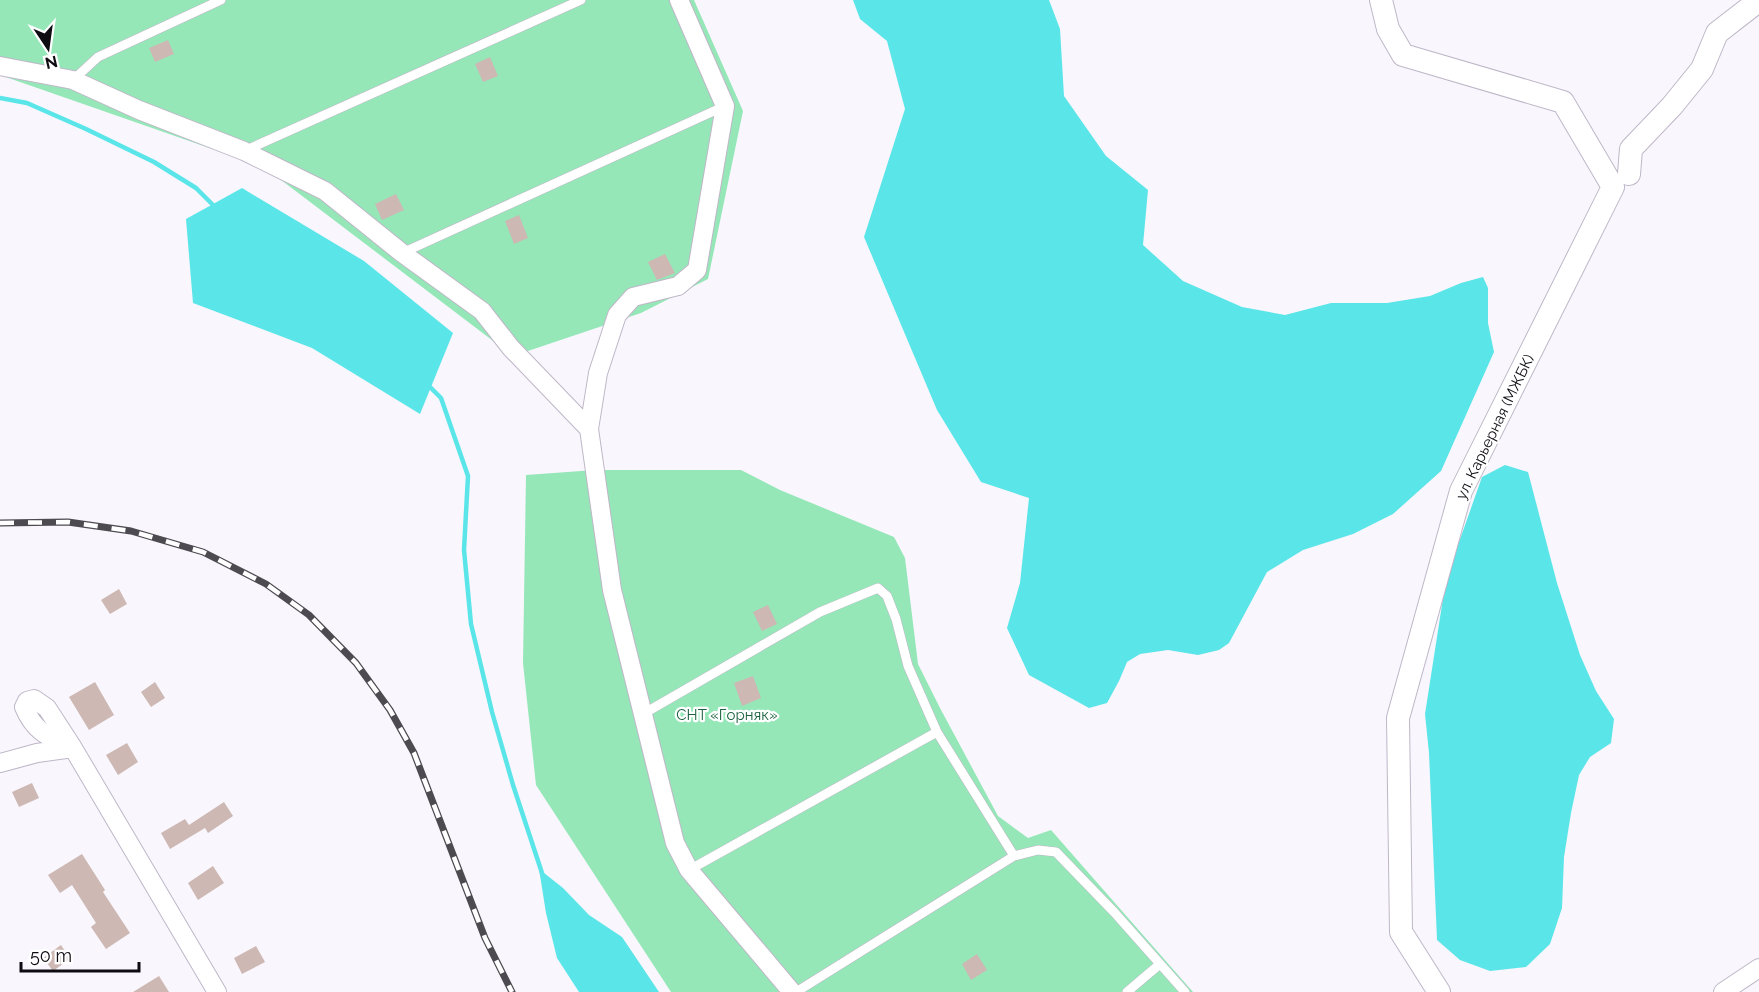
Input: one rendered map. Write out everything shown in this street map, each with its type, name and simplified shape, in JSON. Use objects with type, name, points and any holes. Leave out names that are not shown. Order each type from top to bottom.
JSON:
[{"type":"street","points":[[680,0],[725,106],[697,270],[678,286],[633,297],[616,315],[598,373],[589,429],[612,590],[675,843],[689,870],[794,992]]},
{"type":"street","name":"ул. Карьерная (МЖБК)","points":[[1381,0],[1388,29],[1403,55],[1563,102],[1613,187],[1461,491],[1398,718],[1401,932],[1439,992]]},
{"type":"street","points":[[1629,174],[1631,149],[1672,106],[1702,69],[1717,33],[1756,0]]},
{"type":"street","points":[[0,66],[73,80],[139,110],[244,151],[325,191],[402,253],[482,311],[511,348],[589,429]]},
{"type":"street","points":[[0,763],[36,753],[73,748],[217,992]]},
{"type":"street","points":[[1723,992],[1759,968]]},
{"type":"lane","points":[[73,80],[98,57],[221,0]]},
{"type":"lane","points":[[244,151],[581,0]]},
{"type":"lane","points":[[402,253],[725,106]]},
{"type":"lane","points":[[643,714],[820,612],[878,588],[887,596],[896,619],[908,666],[937,732],[1014,856]]},
{"type":"lane","points":[[689,870],[937,732]]},
{"type":"lane","points":[[794,992],[1014,856],[1038,850],[1056,852],[1114,912],[1185,992]]},
{"type":"lane","points":[[1127,992],[1160,964]]},
{"type":"green space","points":[[0,0],[694,0],[743,111],[708,279],[641,313],[513,356],[264,167],[0,75]]},
{"type":"green space","name":"СНТ «Горняк»","points":[[595,470],[741,470],[780,490],[894,537],[905,558],[918,664],[998,816],[1028,838],[1051,830],[1193,992],[671,992],[536,785],[523,663],[526,475]]},
{"type":"water","points":[[853,0],[1049,0],[1060,29],[1064,96],[1106,156],[1148,190],[1143,245],[1183,281],[1242,307],[1285,315],[1331,303],[1387,303],[1430,296],[1483,277],[1488,288],[1488,323],[1494,352],[1441,471],[1393,514],[1353,534],[1303,550],[1267,572],[1229,643],[1219,650],[1198,655],[1168,650],[1140,654],[1127,662],[1107,703],[1089,708],[1029,675],[1007,628],[1020,583],[1029,498],[981,482],[937,410],[864,237],[905,109],[887,41],[860,19]]},
{"type":"water","points":[[242,188],[364,261],[453,333],[420,414],[312,348],[193,303],[186,219]]},
{"type":"water","points":[[1505,465],[1528,472],[1557,583],[1580,655],[1596,691],[1614,719],[1611,743],[1590,757],[1579,775],[1564,857],[1562,908],[1550,944],[1526,967],[1490,971],[1460,960],[1437,940],[1429,753],[1425,714],[1446,579],[1482,477]]},
{"type":"water","points":[[539,869],[563,888],[589,915],[622,937],[659,992],[579,992],[557,958],[546,913]]},
{"type":"building","points":[[168,40],[174,54],[155,62],[149,48]]},
{"type":"building","points":[[490,57],[498,76],[483,82],[475,64]]},
{"type":"building","points":[[396,194],[404,210],[382,220],[375,204]]},
{"type":"building","points":[[519,215],[528,238],[514,244],[505,221]]},
{"type":"building","points":[[665,254],[675,273],[657,280],[648,262]]},
{"type":"building","points":[[119,589],[127,604],[110,614],[101,600]]},
{"type":"building","points":[[768,605],[777,624],[762,631],[753,612]]},
{"type":"building","points":[[753,676],[761,698],[742,706],[734,683]]},
{"type":"building","points":[[95,682],[114,715],[89,730],[69,697]]},
{"type":"building","points":[[155,682],[165,698],[151,707],[141,692]]},
{"type":"building","points":[[127,743],[138,762],[118,775],[106,755]]},
{"type":"building","points":[[32,783],[39,798],[19,807],[12,792]]},
{"type":"building","points":[[224,802],[233,816],[208,833],[205,828],[170,849],[161,833],[185,819],[189,825]]},
{"type":"building","points":[[82,854],[130,933],[106,949],[91,927],[96,923],[72,885],[60,893],[48,875]]},
{"type":"building","points":[[213,866],[224,883],[198,900],[188,883]]},
{"type":"building","points":[[61,945],[70,959],[53,971],[43,958]]},
{"type":"building","points":[[256,946],[265,962],[242,974],[234,958]]},
{"type":"building","points":[[977,954],[987,970],[971,980],[962,964]]},
{"type":"building","points":[[159,976],[169,992],[133,992]]},
{"type":"waterway","points":[[0,98],[27,103],[154,162],[196,188],[215,207]]},
{"type":"waterway","points":[[427,384],[441,398],[468,476],[464,550],[471,624],[492,712],[542,873]]},
{"type":"railway","points":[[0,523],[68,522],[131,531],[203,552],[266,584],[309,615],[356,663],[390,710],[414,753],[485,938],[512,992]]}]
